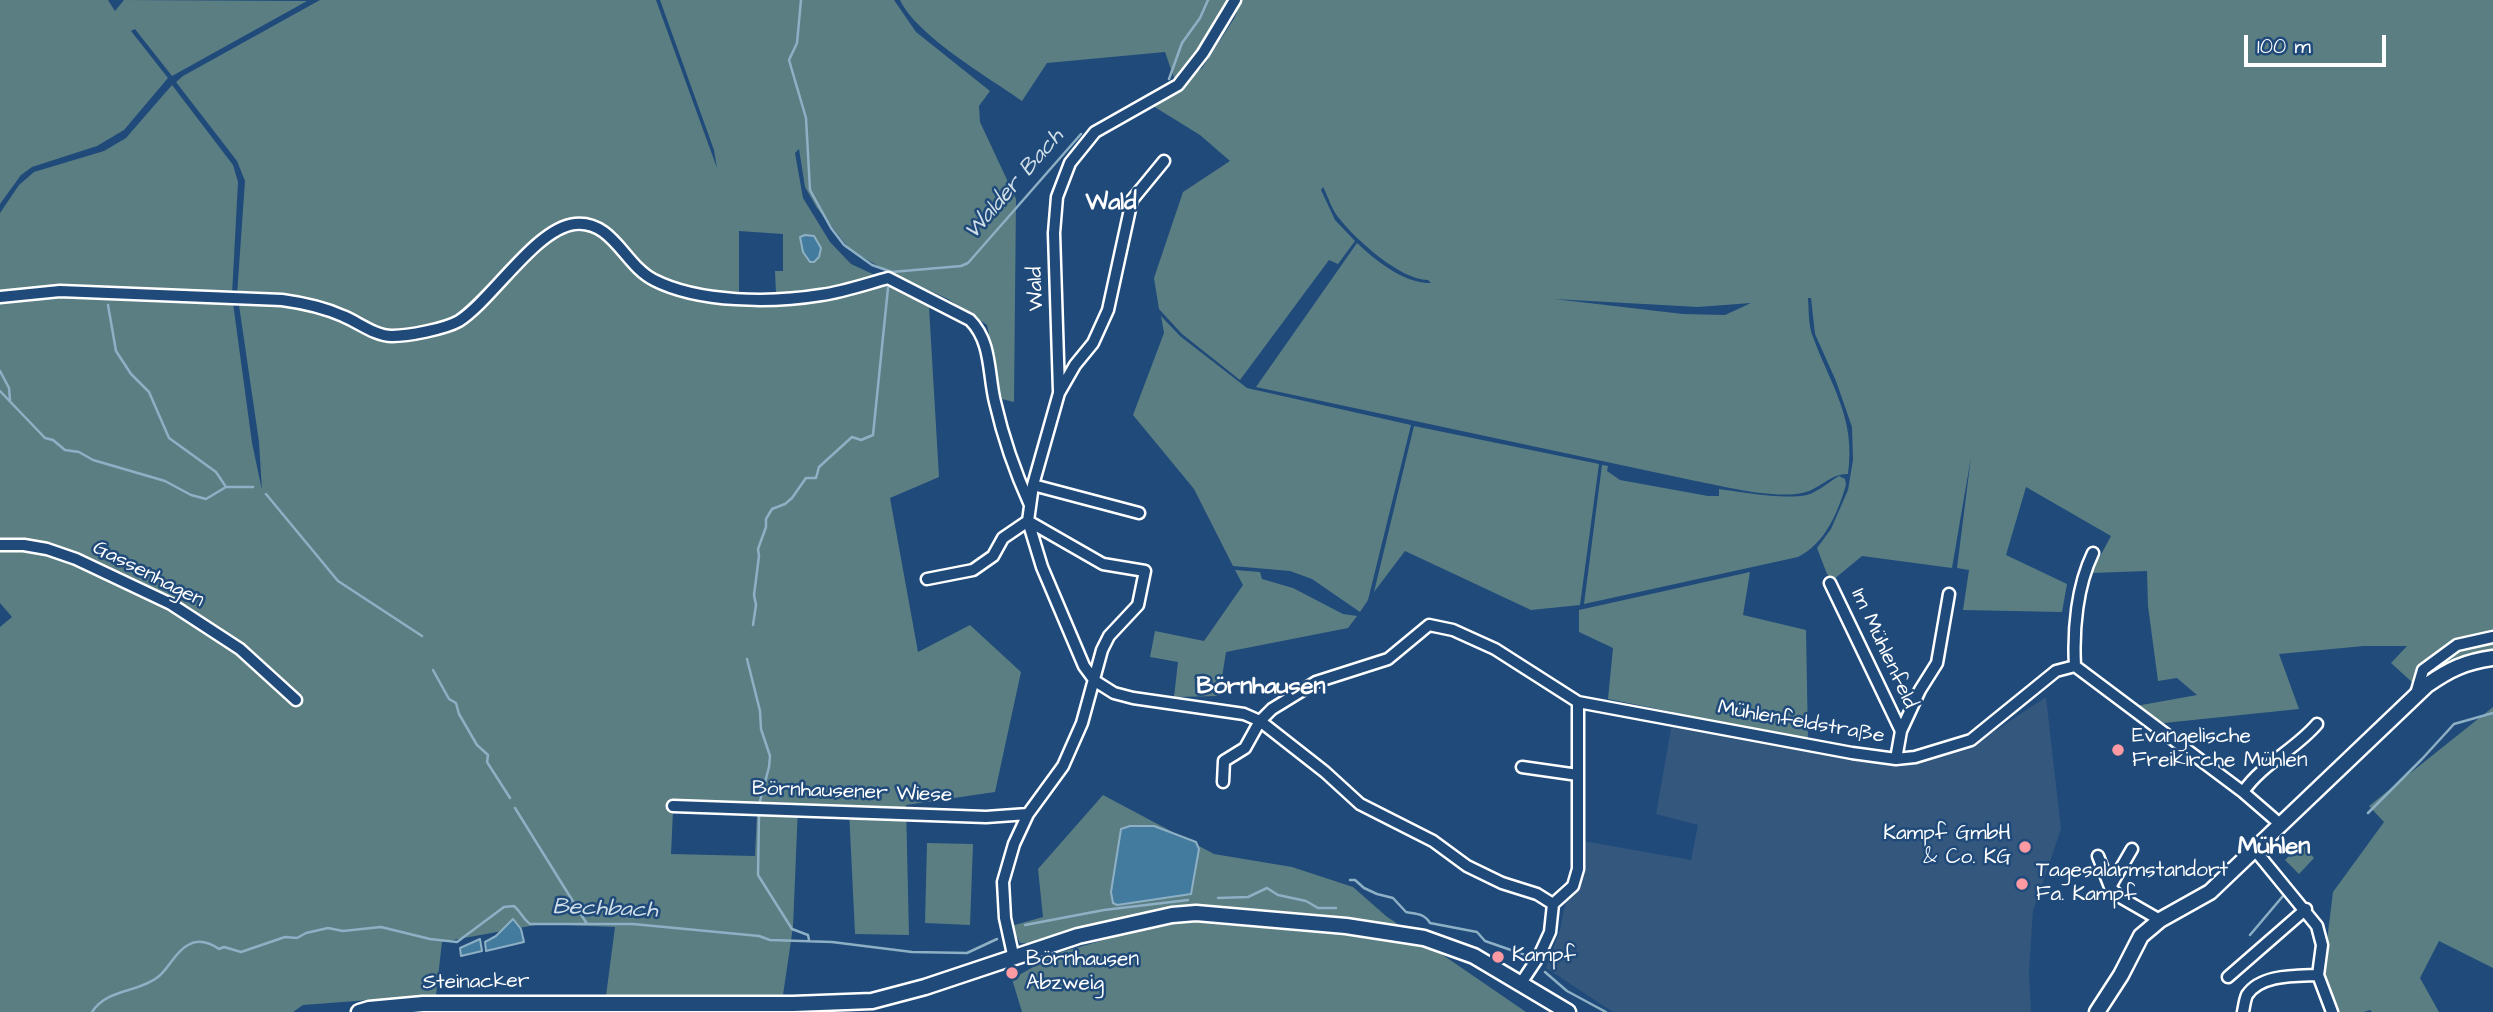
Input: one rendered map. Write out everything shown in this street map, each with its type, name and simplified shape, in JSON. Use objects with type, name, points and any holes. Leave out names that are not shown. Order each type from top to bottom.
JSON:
[{"type":"main road","points":[[2097,1012],[2121,975],[2141,936],[2160,920],[2210,892],[2427,685],[2446,672],[2469,662],[2493,658]]},
{"type":"main road","name":"Steinacker","points":[[359,1012],[423,1004],[596,1007],[633,1003],[793,1004],[872,1000],[925,987],[1079,936],[1172,915],[1196,913],[1346,926],[1424,938],[1474,956],[1568,1012]]},
{"type":"street","name":"Wald","points":[[1059,393],[1054,233],[1056,197],[1070,163],[1095,132],[1178,85],[1203,53],[1235,0]]},
{"type":"street","points":[[1164,161],[1132,200],[1108,310],[1093,343],[1074,365],[1059,393],[1033,485],[1028,522],[1052,590],[1084,666],[1095,681],[1114,693],[1244,714],[1260,721],[1360,804],[1433,841],[1467,866],[1502,883],[1537,894],[1553,904]]},
{"type":"street","points":[[0,297],[60,291],[314,304],[390,336],[427,331],[456,323],[479,305],[523,258],[554,231],[576,223],[596,227],[609,234],[651,279],[676,289],[721,299],[820,295],[888,278],[970,320],[978,328],[987,351],[994,400],[1020,483],[1030,505]]},
{"type":"street","points":[[1033,485],[1139,513]]},
{"type":"street","points":[[927,579],[973,570],[993,556],[1003,538],[1028,522]]},
{"type":"street","points":[[1014,959],[1005,918],[1003,882],[1014,844],[1028,814],[1063,766],[1082,723],[1102,650],[1109,636],[1138,605],[1145,571],[1103,564],[1028,522]]},
{"type":"street","name":"Gassenhagen","points":[[0,545],[47,549],[76,559],[171,604],[240,649],[296,700]]},
{"type":"street","points":[[2093,553],[2083,575],[2074,647],[2075,666],[2243,792],[2280,824]]},
{"type":"street","name":"Im Mühlenfeld","points":[[1830,583],[1901,731]]},
{"type":"street","name":"Im Mühlenfeld","points":[[1896,759],[1901,731],[1920,690],[1937,663],[1949,594]]},
{"type":"street","points":[[1223,782],[1224,761],[1245,748],[1260,721],[1272,709],[1316,681],[1388,659],[1429,625],[1453,629],[1495,649],[1578,702],[1578,869],[1573,886],[1553,904],[1550,932],[1539,956],[1518,980]]},
{"type":"street","points":[[2414,699],[2423,670],[2456,645],[2493,637]]},
{"type":"street","name":"Mühlenfeldstraße","points":[[1578,702],[1852,754],[1896,759],[1915,757],[1971,740],[2056,671],[2075,666]]},
{"type":"street","points":[[2243,792],[2252,779],[2304,739],[2317,724]]},
{"type":"street","points":[[1522,766],[1578,775]]},
{"type":"street","name":"Börnhausener Wiese","points":[[673,806],[976,817],[1028,814]]},
{"type":"street","points":[[2110,887],[2132,849]]},
{"type":"street","points":[[2254,849],[2318,926],[2322,945],[2318,975],[2323,995],[2332,1012]]},
{"type":"street","points":[[2098,856],[2110,887],[2120,897],[2160,920]]},
{"type":"street","points":[[2228,977],[2306,909]]},
{"type":"street","points":[[2243,1012],[2247,995],[2262,983],[2287,976],[2318,975]]},
{"type":"shaded area","points":[[814,236],[821,248],[819,257],[814,262],[810,262],[803,252],[800,237]]},
{"type":"shaded area","name":"Kampf GmbH & Co. KG","points":[[2046,697],[2061,829],[2033,911],[2029,972],[2031,1012],[1613,1012],[1546,968],[1560,930],[1578,840],[1691,860],[1698,825],[1656,814],[1672,723],[1899,767],[1974,745]]},
{"type":"shaded area","points":[[1130,826],[1154,826],[1196,842],[1199,849],[1191,894],[1117,905],[1113,903],[1111,892],[1121,829]]},
{"type":"shaded area","points":[[513,919],[521,929],[524,942],[486,951],[485,942],[496,936]]},
{"type":"shaded area","points":[[480,939],[482,951],[461,956],[460,948]]},
{"type":"green space","points":[[0,0],[108,0],[115,11],[124,0],[307,1],[172,76],[135,29],[131,31],[168,78],[124,130],[97,146],[32,167],[21,175],[0,204]]},
{"type":"green space","points":[[320,0],[656,0],[717,168],[714,150],[660,0],[894,0],[916,32],[990,91],[979,106],[980,122],[1016,199],[1014,402],[1002,399],[987,325],[948,299],[889,272],[850,250],[817,208],[805,187],[799,149],[795,153],[803,198],[830,242],[851,264],[879,277],[819,292],[776,294],[775,271],[783,271],[783,234],[739,231],[739,295],[720,296],[676,286],[653,276],[636,262],[610,231],[575,221],[553,227],[477,304],[454,320],[426,328],[390,333],[314,302],[237,295],[245,181],[237,161],[176,82]]},
{"type":"green space","points":[[900,0],[1232,0],[1175,81],[1165,52],[1047,63],[1022,101],[921,28]]},
{"type":"green space","points":[[1241,0],[2493,0],[2493,653],[2470,653],[2413,683],[2391,663],[2407,646],[2364,646],[2279,654],[2299,709],[2164,723],[2136,706],[2197,695],[2177,678],[2158,681],[2148,606],[2147,571],[2091,573],[2111,536],[2026,487],[2006,555],[2067,584],[2062,612],[1963,610],[1969,570],[1957,568],[1971,457],[1952,568],[1862,556],[1833,580],[1827,574],[1817,548],[1831,529],[1848,490],[1853,460],[1852,427],[1836,381],[1815,334],[1811,298],[1808,298],[1811,332],[1840,403],[1850,454],[1848,474],[1836,476],[1802,493],[1762,493],[1732,488],[1256,387],[1357,243],[1401,276],[1431,283],[1392,266],[1367,247],[1338,217],[1323,187],[1321,190],[1335,220],[1355,241],[1338,264],[1329,260],[1240,380],[1182,334],[1159,309],[1154,278],[1183,192],[1230,161],[1200,135],[1153,106],[1202,68],[1235,17]],"holes":[[[1554,299],[1698,307],[1751,303],[1725,315],[1683,314]]]},
{"type":"green space","points":[[172,85],[233,165],[238,182],[232,295],[0,294],[0,213],[19,185],[34,172],[104,151],[126,138]]},
{"type":"green space","points":[[571,232],[598,233],[614,245],[645,280],[669,293],[689,299],[762,305],[807,303],[833,299],[883,283],[929,307],[939,477],[890,498],[918,652],[970,625],[1021,672],[995,792],[906,805],[909,935],[855,934],[849,810],[798,807],[793,927],[783,995],[606,996],[615,927],[541,924],[442,942],[436,995],[303,1005],[293,1012],[0,1012],[0,627],[12,617],[0,603],[0,300],[60,294],[233,303],[252,443],[262,490],[259,442],[239,305],[261,302],[319,310],[384,338],[420,337],[449,332],[467,324],[528,261],[555,238]],"holes":[[[673,811],[757,814],[755,856],[671,854]]]},
{"type":"green space","points":[[1161,316],[1180,336],[1247,388],[1411,425],[1368,600],[1360,612],[1312,579],[1290,571],[1233,566],[1194,489],[1133,415],[1164,333]]},
{"type":"green space","points":[[1414,426],[1599,464],[1580,605],[1531,610],[1405,551],[1374,592]]},
{"type":"green space","points":[[1602,465],[1608,466],[1607,471],[1620,480],[1708,496],[1719,496],[1719,489],[1801,496],[1814,492],[1839,476],[1845,479],[1846,485],[1839,506],[1823,536],[1798,557],[1584,604]]},
{"type":"green space","points":[[1235,570],[1260,572],[1262,579],[1293,588],[1343,614],[1357,616],[1348,628],[1226,652],[1219,696],[1174,697],[1178,662],[1150,657],[1155,631],[1204,641],[1243,585]]},
{"type":"green space","points":[[1750,572],[1743,615],[1806,630],[1808,742],[1672,716],[1672,712],[1608,699],[1613,648],[1579,632],[1579,610]]},
{"type":"green space","points":[[2493,707],[2493,968],[2439,941],[2420,978],[2439,1012],[2336,1012],[2322,981],[2333,892],[2384,822],[2369,806]]},
{"type":"green space","points":[[1103,795],[1214,854],[1292,867],[1353,887],[1386,916],[1526,1012],[1022,1012],[1012,979],[1058,953],[1111,938],[1109,923],[1040,944],[1020,943],[1011,926],[1043,917],[1038,869]]},
{"type":"green space","points":[[927,843],[973,844],[970,925],[925,923]]},
{"type":"green space","points":[[2301,843],[2314,858],[2299,874],[2285,860]]},
{"type":"waterway","points":[[801,0],[797,43],[789,60],[806,118],[810,190],[831,228],[844,245],[872,265],[892,272],[961,266],[968,263],[1081,134]]},
{"type":"waterway","name":"Walder Bach","points":[[1169,79],[1182,43],[1200,18],[1208,0]]},
{"type":"waterway","name":"Walder Bach","points":[[753,625],[758,549],[766,519],[772,509],[792,498],[806,478],[816,478],[819,467],[852,437],[861,440],[873,435],[888,288]]},
{"type":"waterway","points":[[108,305],[116,351],[131,374],[149,392],[169,438],[216,472],[226,487]]},
{"type":"waterway","points":[[0,371],[9,388],[10,400]]},
{"type":"waterway","points":[[0,391],[45,438],[53,440],[65,450],[79,452],[93,460],[165,481],[191,495],[206,499],[226,487],[253,487]]},
{"type":"waterway","points":[[266,494],[338,581],[422,636]]},
{"type":"waterway","name":"Walder Bach","points":[[747,659],[760,711],[761,729],[770,756],[759,805]]},
{"type":"waterway","points":[[433,670],[449,699],[456,703],[459,714],[477,745],[488,755],[487,762],[510,798]]},
{"type":"waterway","name":"Bechbach","points":[[2368,813],[2454,724],[2493,713]]},
{"type":"waterway","points":[[515,808],[587,924]]},
{"type":"waterway","name":"Walder Bach","points":[[759,814],[758,875],[792,929],[808,935],[809,940]]},
{"type":"waterway","name":"Bechbach","points":[[1350,880],[1355,880],[1377,894],[1393,898],[1406,912],[1422,916],[1430,923],[1477,932],[1485,941],[1528,956]]},
{"type":"waterway","name":"Bechbach","points":[[1218,898],[1248,897],[1267,888],[1278,895],[1306,901],[1318,908],[1336,908]]},
{"type":"waterway","name":"Bechbach","points":[[2250,935],[2283,896]]},
{"type":"waterway","name":"Bechbach","points":[[1025,925],[1104,910],[1188,900]]},
{"type":"waterway","name":"Bechbach","points":[[92,1012],[106,999],[158,977],[179,952],[192,943],[204,943],[219,949],[224,947],[241,952],[285,937],[297,938],[328,928],[343,931],[381,927],[430,939],[457,942],[504,907],[514,906],[530,924],[633,924],[759,936],[770,940],[832,942],[912,952],[967,953],[997,939]]},
{"type":"waterway","name":"Bechbach","points":[[1545,972],[1567,991],[1606,1012]]},
{"type":"place","name":"Evangelische Freikirche Mühlen","points":[[2118,750]]},
{"type":"place","name":"Kampf GmbH & Co. KG","points":[[2025,847]]},
{"type":"place","name":"Tagesalarmstandort Fa. Kampf","points":[[2022,884]]},
{"type":"place","name":"Kampf","points":[[1498,957]]},
{"type":"place","name":"Börnhausen Abzweig","points":[[1012,973]]},
{"type":"district","name":"Wald","points":[[1111,204]]},
{"type":"district","name":"Börnhausen","points":[[1261,688]]},
{"type":"district","name":"Mühlen","points":[[2274,848]]}]
